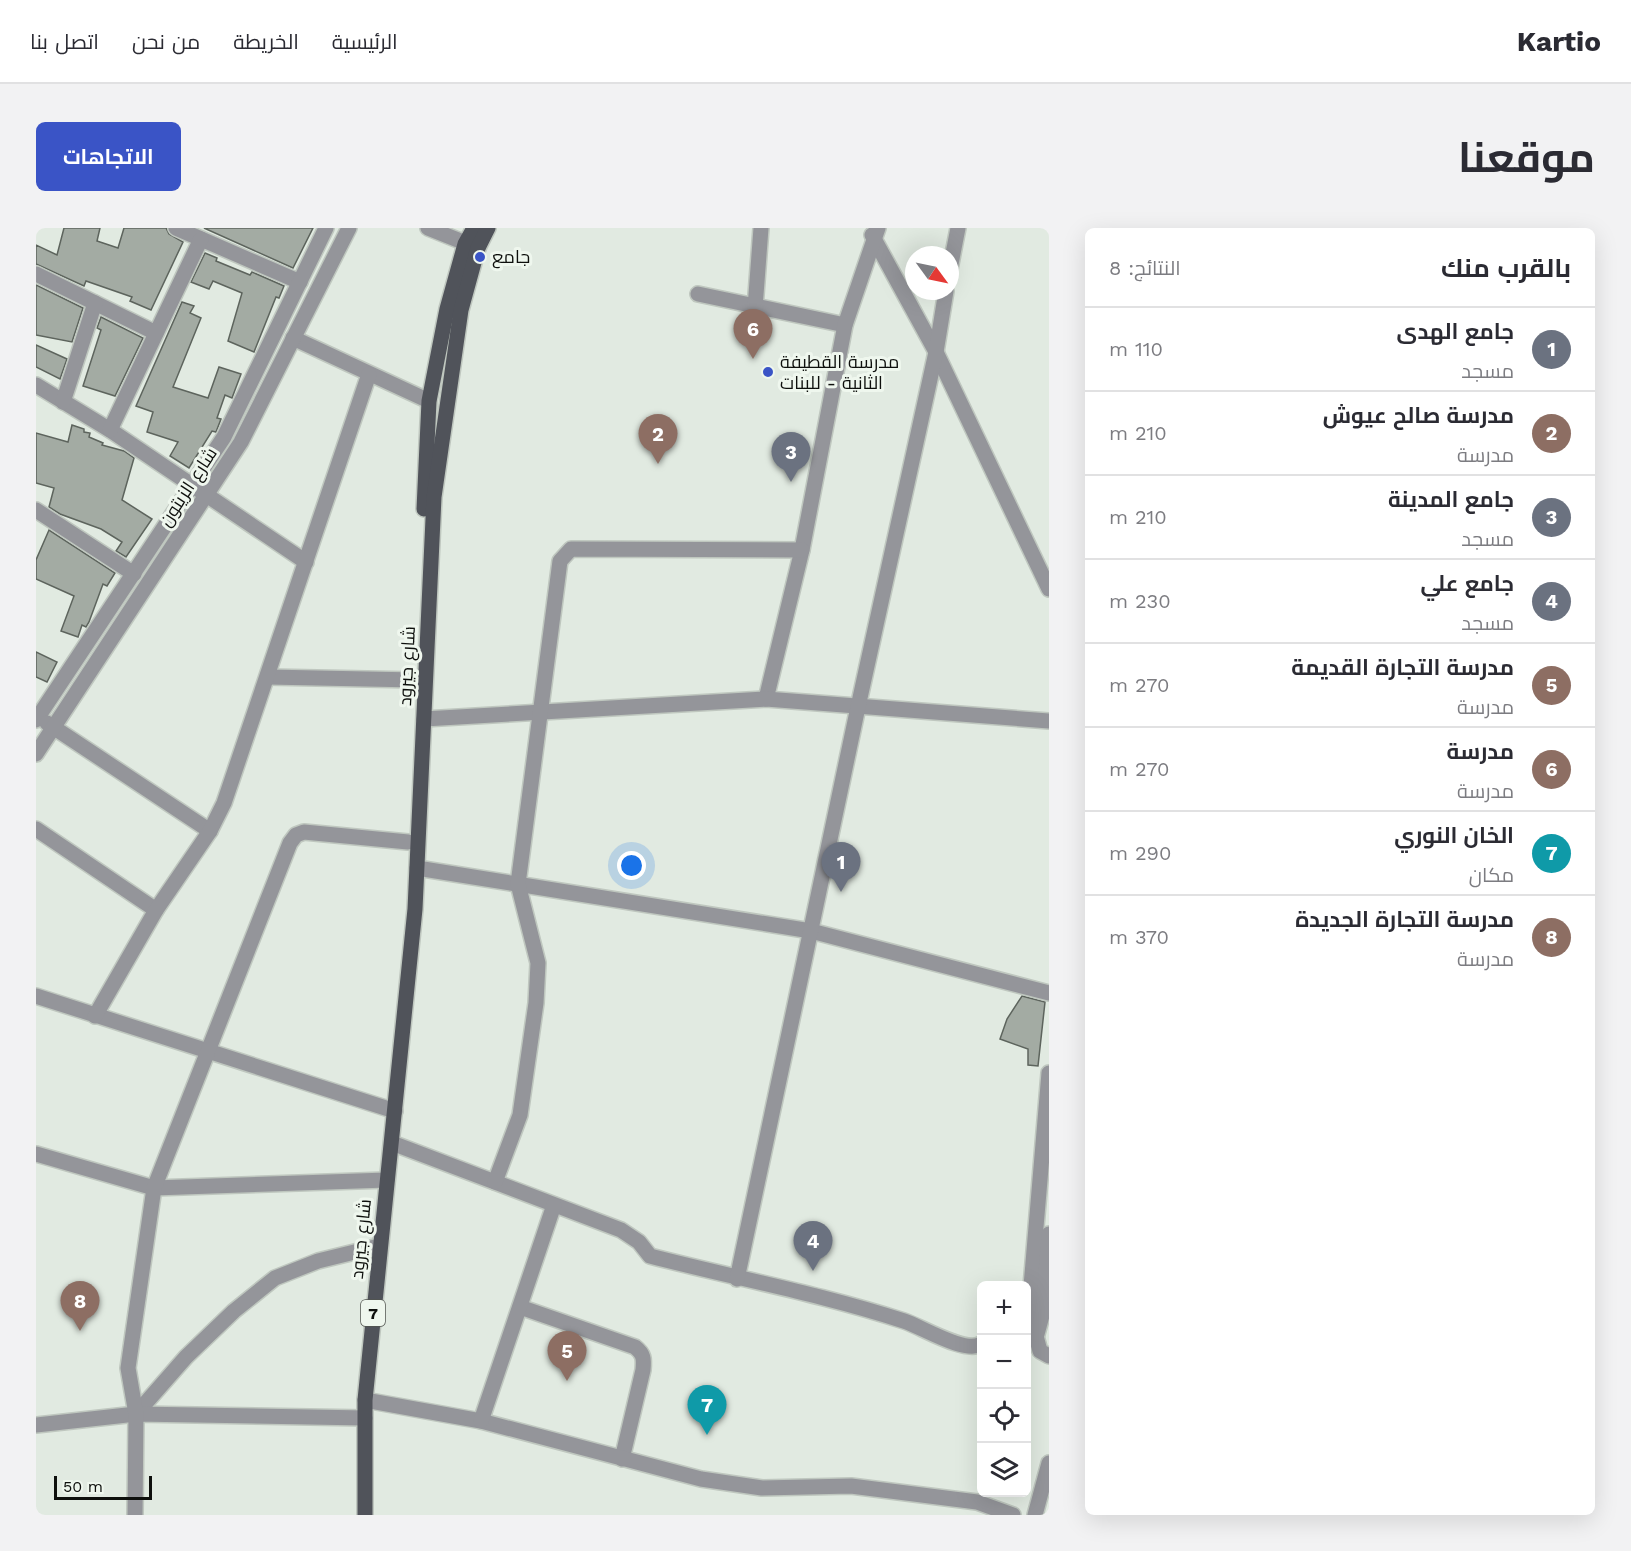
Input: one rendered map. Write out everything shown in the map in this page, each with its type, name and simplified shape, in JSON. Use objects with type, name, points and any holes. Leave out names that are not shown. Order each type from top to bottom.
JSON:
[{"type":"main road","name":"شارع جيرود","points":[[395,1111],[429,401],[447,309],[480,229]]},
{"type":"main road","name":"شارع جيرود","points":[[365,1515],[365,1400],[379,1246],[392,1143],[417,868],[434,497],[472,246]]},
{"type":"street","points":[[176,228],[300,282]]},
{"type":"street","name":"شارع الزيتون","points":[[36,719],[224,437],[326,228]]},
{"type":"street","name":"شارع الزيتون","points":[[36,754],[241,442],[349,228]]},
{"type":"street","points":[[428,228],[472,246]]},
{"type":"street","points":[[755,308],[760,228]]},
{"type":"street","points":[[954,246],[958,228]]},
{"type":"street","points":[[766,699],[801,550],[845,325],[874,232]]},
{"type":"street","points":[[874,232],[936,352],[1049,590]]},
{"type":"street","points":[[110,430],[201,239]]},
{"type":"street","points":[[36,274],[156,333]]},
{"type":"street","points":[[698,294],[755,308],[845,325]]},
{"type":"street","points":[[737,1279],[858,706],[936,352],[945,300]]},
{"type":"street","points":[[63,402],[95,303]]},
{"type":"street","points":[[293,338],[429,401]]},
{"type":"street","points":[[95,1016],[156,910],[210,831],[224,803],[369,374]]},
{"type":"street","points":[[36,385],[110,430],[306,562]]},
{"type":"street","points":[[37,514],[134,574]]},
{"type":"street","points":[[495,1182],[520,1116],[536,1003],[538,963],[518,884],[560,561],[571,549],[801,550]]},
{"type":"street","points":[[268,677],[416,681]]},
{"type":"street","points":[[424,719],[766,699],[1049,721]]},
{"type":"street","points":[[36,719],[54,726],[210,831]]},
{"type":"street","points":[[36,829],[156,910]]},
{"type":"street","points":[[135,1515],[136,1414],[128,1368],[154,1188],[290,843],[296,835],[304,832],[408,842]]},
{"type":"street","points":[[417,868],[810,931],[1049,993]]},
{"type":"street","points":[[36,996],[395,1111]]},
{"type":"street","points":[[1040,1348],[1029,1310],[1049,1073]]},
{"type":"street","points":[[392,1143],[621,1230],[639,1242],[650,1256],[737,1279],[857,1305],[910,1323],[964,1346],[977,1346]]},
{"type":"street","points":[[36,1154],[154,1188],[387,1180]]},
{"type":"street","points":[[482,1421],[554,1205]]},
{"type":"street","points":[[1040,1348],[1049,1234]]},
{"type":"street","points":[[136,1414],[186,1357],[234,1311],[275,1278],[318,1261],[379,1246]]},
{"type":"street","points":[[520,1307],[641,1351],[644,1357],[643,1370],[622,1459]]},
{"type":"street","points":[[365,1400],[482,1421],[701,1479],[762,1488],[851,1486],[977,1502],[1013,1515]]},
{"type":"street","points":[[36,1425],[136,1414],[365,1418]]},
{"type":"street","points":[[1035,1515],[1049,1463]]},
{"type":"building","points":[[64,228],[100,228],[97,241],[118,248],[124,228],[166,228],[169,234],[183,242],[151,310],[130,301],[132,297],[86,281],[84,286],[36,264],[36,245],[57,255]]},
{"type":"building","points":[[204,228],[313,228],[293,268]]},
{"type":"building","points":[[205,253],[217,258],[216,261],[250,275],[252,272],[284,286],[279,298],[276,297],[254,352],[228,341],[242,293],[213,281],[209,289],[191,282]]},
{"type":"building","points":[[36,285],[83,308],[72,342],[36,335]]},
{"type":"building","points":[[182,302],[194,306],[190,313],[201,318],[173,387],[208,398],[219,367],[241,374],[232,398],[225,395],[217,418],[221,419],[216,432],[212,431],[189,468],[170,456],[178,442],[147,432],[153,412],[136,406]]},
{"type":"building","points":[[101,317],[143,338],[115,396],[83,386],[101,330],[97,328]]},
{"type":"building","points":[[36,345],[67,359],[60,379],[36,367]]},
{"type":"building","points":[[72,425],[90,433],[89,437],[103,443],[102,445],[124,451],[134,458],[122,500],[152,519],[126,557],[116,551],[122,542],[101,529],[60,514],[49,507],[54,488],[36,483],[36,433],[68,442]]},
{"type":"building","points":[[49,530],[115,573],[107,586],[103,584],[89,622],[86,627],[82,625],[78,637],[61,631],[74,596],[36,579],[36,560]]},
{"type":"building","points":[[36,652],[57,662],[47,682],[36,677]]},
{"type":"building","points":[[1022,996],[1045,1002],[1038,1066],[1028,1065],[1028,1049],[1000,1039],[1007,1019]]},
{"type":"place","name":"جامع","points":[[480,257]]},
{"type":"place","name":"مدرسة","points":[[753,359]]},
{"type":"place","name":"مدرسة القطيفة الثانية - للبنات","points":[[768,372]]},
{"type":"place","name":"مدرسة صالح عيوش","points":[[658,464]]},
{"type":"place","name":"جامع المدينة","points":[[791,482]]},
{"type":"place","name":"جامع الهدى","points":[[841,892]]},
{"type":"place","name":"جامع علي","points":[[813,1271]]},
{"type":"place","name":"مدرسة التجارة الجديدة","points":[[80,1331]]},
{"type":"place","name":"مدرسة التجارة القديمة","points":[[567,1381]]},
{"type":"place","name":"الخان النوري","points":[[707,1435]]}]
